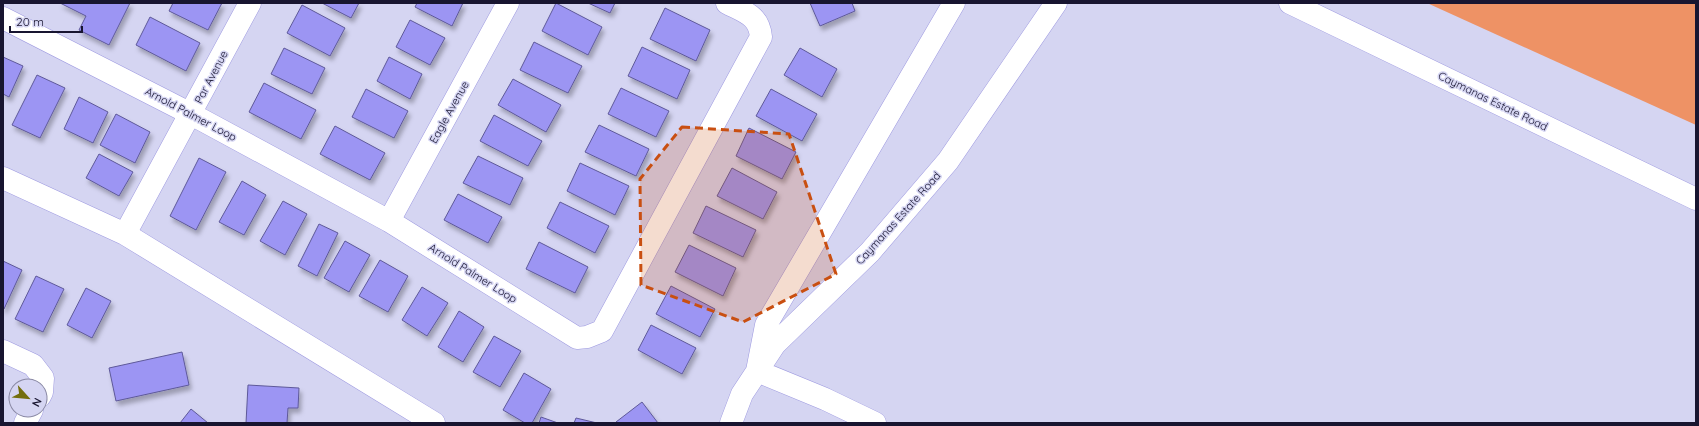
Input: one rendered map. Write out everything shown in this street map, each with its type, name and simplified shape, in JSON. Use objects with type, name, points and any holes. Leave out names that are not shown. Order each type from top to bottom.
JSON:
[{"type":"street","name":"Par Avenue","points":[[125,234],[250,3]]},
{"type":"street","name":"Eagle Avenue","points":[[390,221],[508,3]]},
{"type":"street","name":"Arnold Palmer Loop","points":[[3,18],[191,114],[390,221],[577,338],[587,337],[602,331],[762,36],[760,26],[752,16],[727,3]]},
{"type":"street","points":[[876,423],[825,399],[757,371],[766,325],[954,3]]},
{"type":"street","name":"Caymanas Estate Road","points":[[731,423],[742,394],[775,344],[870,252],[948,161],[1056,3]]},
{"type":"street","name":"Caymanas Estate Road","points":[[1290,3],[1696,199]]},
{"type":"street","points":[[3,178],[125,234],[434,423]]},
{"type":"street","points":[[3,351],[33,365],[43,378]]},
{"type":"highlighted area","points":[[682,127],[789,134],[836,274],[743,322],[641,285],[640,179]]},
{"type":"shaded area","points":[[1427,3],[1696,3],[1696,125]]},
{"type":"building","points":[[60,3],[130,3],[109,45],[79,30],[86,16]]},
{"type":"building","points":[[173,3],[222,3],[208,30],[169,11]]},
{"type":"building","points":[[322,3],[359,3],[351,18]]},
{"type":"building","points":[[417,3],[463,3],[452,26],[415,7]]},
{"type":"building","points":[[556,3],[602,27],[588,55],[542,31]]},
{"type":"building","points":[[588,3],[615,3],[610,13]]},
{"type":"building","points":[[810,3],[852,3],[855,11],[820,26]]},
{"type":"building","points":[[302,5],[345,28],[330,56],[287,33]]},
{"type":"building","points":[[665,8],[710,30],[696,61],[650,39]]},
{"type":"building","points":[[150,17],[200,43],[186,71],[136,45]]},
{"type":"building","points":[[410,20],[445,38],[430,65],[396,47]]},
{"type":"building","points":[[534,42],[582,66],[568,93],[520,70]]},
{"type":"building","points":[[642,47],[690,70],[677,99],[628,76]]},
{"type":"building","points":[[284,48],[325,68],[312,94],[271,74]]},
{"type":"building","points":[[800,48],[837,69],[822,97],[784,75]]},
{"type":"building","points":[[3,57],[23,66],[9,97],[3,94]]},
{"type":"building","points":[[389,57],[422,74],[410,99],[377,81]]},
{"type":"building","points":[[37,75],[65,88],[40,138],[12,125]]},
{"type":"building","points":[[513,79],[561,105],[546,132],[498,105]]},
{"type":"building","points":[[264,83],[316,110],[301,139],[249,112]]},
{"type":"building","points":[[621,88],[669,111],[656,137],[608,114]]},
{"type":"building","points":[[366,89],[408,111],[394,138],[352,117]]},
{"type":"building","points":[[771,89],[817,114],[802,141],[756,116]]},
{"type":"building","points":[[79,97],[108,112],[93,143],[64,129]]},
{"type":"building","points":[[116,114],[150,132],[135,163],[100,145]]},
{"type":"building","points":[[494,115],[542,141],[528,166],[480,141]]},
{"type":"building","points":[[599,125],[649,149],[636,176],[585,152]]},
{"type":"building","points":[[335,126],[385,153],[370,180],[320,154]]},
{"type":"building","points":[[749,128],[796,152],[782,179],[736,156]]},
{"type":"building","points":[[99,154],[133,172],[119,196],[86,178]]},
{"type":"building","points":[[478,156],[523,178],[510,205],[463,183]]},
{"type":"building","points":[[199,158],[226,172],[196,230],[170,216]]},
{"type":"building","points":[[580,163],[629,186],[615,215],[567,191]]},
{"type":"building","points":[[732,168],[777,192],[763,219],[717,196]]},
{"type":"building","points":[[242,181],[266,195],[244,235],[219,222]]},
{"type":"building","points":[[458,194],[502,217],[488,243],[444,220]]},
{"type":"building","points":[[283,201],[307,214],[285,255],[260,241]]},
{"type":"building","points":[[560,202],[609,226],[595,253],[547,228]]},
{"type":"building","points":[[706,206],[756,230],[743,257],[693,233]]},
{"type":"building","points":[[319,224],[338,233],[317,276],[298,266]]},
{"type":"building","points":[[345,241],[370,255],[349,292],[324,278]]},
{"type":"building","points":[[539,242],[588,267],[575,293],[526,269]]},
{"type":"building","points":[[689,245],[736,268],[723,296],[675,272]]},
{"type":"building","points":[[380,260],[408,276],[388,312],[359,296]]},
{"type":"building","points":[[3,261],[22,270],[4,309],[3,309]]},
{"type":"building","points":[[36,276],[64,289],[43,332],[15,319]]},
{"type":"building","points":[[671,286],[715,309],[700,337],[656,314]]},
{"type":"building","points":[[422,287],[448,303],[427,336],[402,320]]},
{"type":"building","points":[[86,288],[111,301],[92,338],[67,325]]},
{"type":"building","points":[[459,311],[484,327],[463,362],[438,347]]},
{"type":"building","points":[[651,325],[696,348],[682,374],[638,350]]},
{"type":"building","points":[[494,336],[521,351],[500,387],[473,372]]},
{"type":"building","points":[[182,352],[189,385],[116,401],[109,368]]},
{"type":"building","points":[[524,373],[551,389],[532,423],[525,423],[503,410]]},
{"type":"building","points":[[248,385],[299,388],[298,408],[288,408],[287,423],[246,423]]},
{"type":"building","points":[[642,402],[658,423],[616,422]]},
{"type":"building","points":[[191,409],[208,423],[180,423]]},
{"type":"building","points":[[541,417],[558,423],[539,423]]},
{"type":"building","points":[[576,418],[597,423],[574,423]]}]
